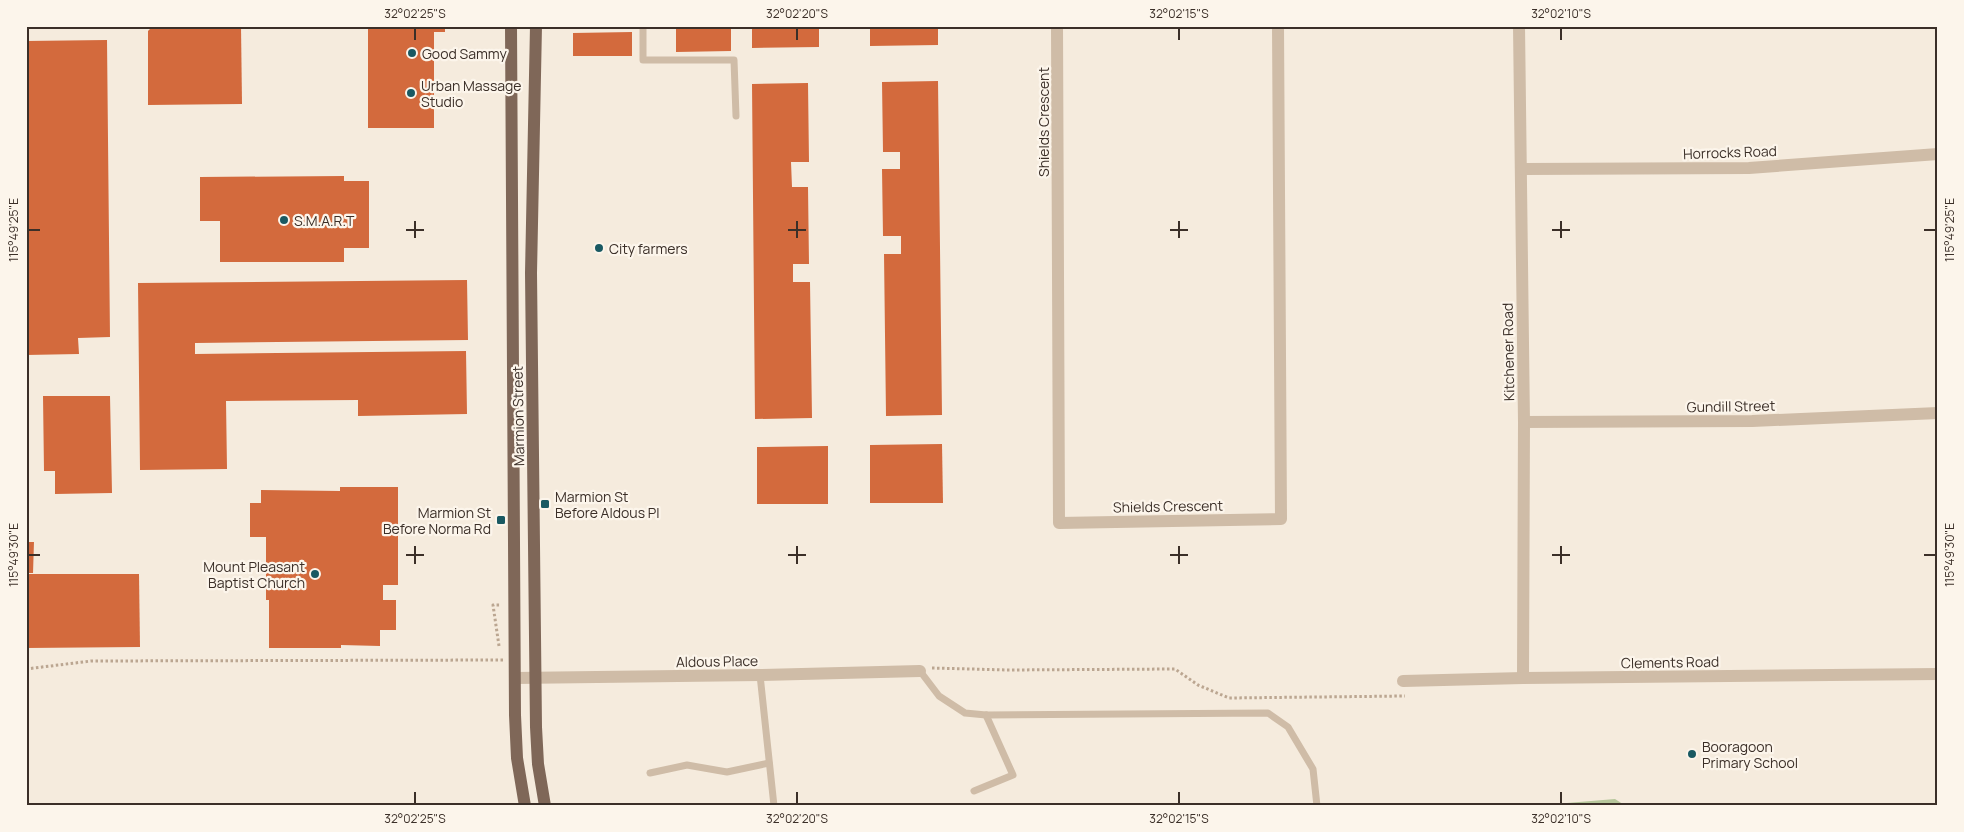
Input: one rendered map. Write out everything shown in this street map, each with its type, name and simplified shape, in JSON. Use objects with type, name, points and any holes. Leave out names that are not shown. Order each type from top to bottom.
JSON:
[{"type":"main road","name":"Marmion Street","points":[[511,26],[515,678],[518,758],[525,806]]},
{"type":"main road","name":"Marmion Street","points":[[536,26],[531,213],[536,677],[538,764],[545,806]]},
{"type":"street","name":"Shields Crescent","points":[[1057,26],[1059,523],[1281,519],[1278,26]]},
{"type":"street","name":"Kitchener Road","points":[[1519,26],[1524,422],[1523,678]]},
{"type":"street","name":"Horrocks Road","points":[[1522,169],[1749,168],[1938,154]]},
{"type":"street","name":"Gundill Street","points":[[1524,422],[1752,421],[1938,413]]},
{"type":"street","name":"Aldous Place","points":[[515,678],[760,675],[920,670]]},
{"type":"street","name":"Clements Road","points":[[1403,681],[1938,674]]},
{"type":"lane","points":[[643,26],[643,60],[734,60],[736,116]]},
{"type":"lane","points":[[920,670],[939,696],[965,713],[986,715],[1268,713],[1288,728],[1313,769],[1317,806]]},
{"type":"lane","points":[[760,675],[774,806]]},
{"type":"lane","points":[[974,792],[1013,775],[986,715]]},
{"type":"lane","points":[[650,773],[687,765],[727,772],[769,763]]},
{"type":"path","points":[[26,669],[91,661],[504,660]]},
{"type":"path","points":[[920,670],[930,668],[1008,670],[1175,669],[1198,685],[1229,698],[1401,698],[1410,695]]},
{"type":"green space","points":[[1615,799],[1626,806],[1554,806],[1555,804]]},
{"type":"building","points":[[153,26],[241,26],[242,104],[148,105],[148,31]]},
{"type":"building","points":[[368,26],[445,26],[445,32],[434,32],[434,128],[368,128]]},
{"type":"building","points":[[676,26],[731,26],[731,51],[676,52]]},
{"type":"building","points":[[752,26],[819,26],[819,47],[752,48]]},
{"type":"building","points":[[870,26],[938,26],[938,45],[870,46]]},
{"type":"building","points":[[632,32],[632,56],[573,56],[573,33]]},
{"type":"building","points":[[107,40],[110,337],[78,338],[79,354],[26,355],[26,41]]},
{"type":"building","points":[[938,81],[942,415],[886,416],[884,254],[901,254],[901,236],[883,236],[882,169],[900,169],[900,152],[883,152],[882,82]]},
{"type":"building","points":[[808,83],[809,162],[791,162],[792,187],[808,187],[809,264],[793,264],[793,282],[810,282],[812,418],[755,419],[752,84]]},
{"type":"building","points":[[344,176],[344,181],[369,181],[369,248],[344,248],[344,262],[220,262],[220,221],[200,221],[200,177]]},
{"type":"building","points":[[467,280],[468,340],[195,343],[195,354],[466,351],[467,414],[358,416],[358,400],[226,401],[227,469],[140,470],[138,283]]},
{"type":"building","points":[[43,396],[110,396],[112,493],[55,494],[55,471],[44,471]]},
{"type":"building","points":[[942,444],[943,503],[870,503],[870,445]]},
{"type":"building","points":[[828,446],[828,504],[757,504],[757,447]]},
{"type":"building","points":[[340,487],[398,487],[398,585],[383,585],[383,600],[396,600],[396,630],[380,630],[380,646],[341,645],[341,648],[269,648],[269,600],[266,600],[266,537],[250,537],[250,503],[261,503],[261,490],[340,491]]},
{"type":"building","points":[[26,542],[34,542],[33,573],[26,573]]},
{"type":"building","points":[[26,574],[139,574],[140,647],[26,648]]},
{"type":"place","name":"Good Sammy","points":[[412,53]]},
{"type":"place","name":"Urban Massage Studio","points":[[411,93]]},
{"type":"place","name":"S.M.A.R.T","points":[[284,220]]},
{"type":"place","name":"City farmers","points":[[599,248]]},
{"type":"place","name":"Marmion St Before Aldous Pl","points":[[545,504]]},
{"type":"place","name":"Marmion St Before Norma Rd","points":[[501,520]]},
{"type":"place","name":"Mount Pleasant Baptist Church","points":[[315,574]]},
{"type":"place","name":"Booragoon Primary School","points":[[1692,754]]}]
